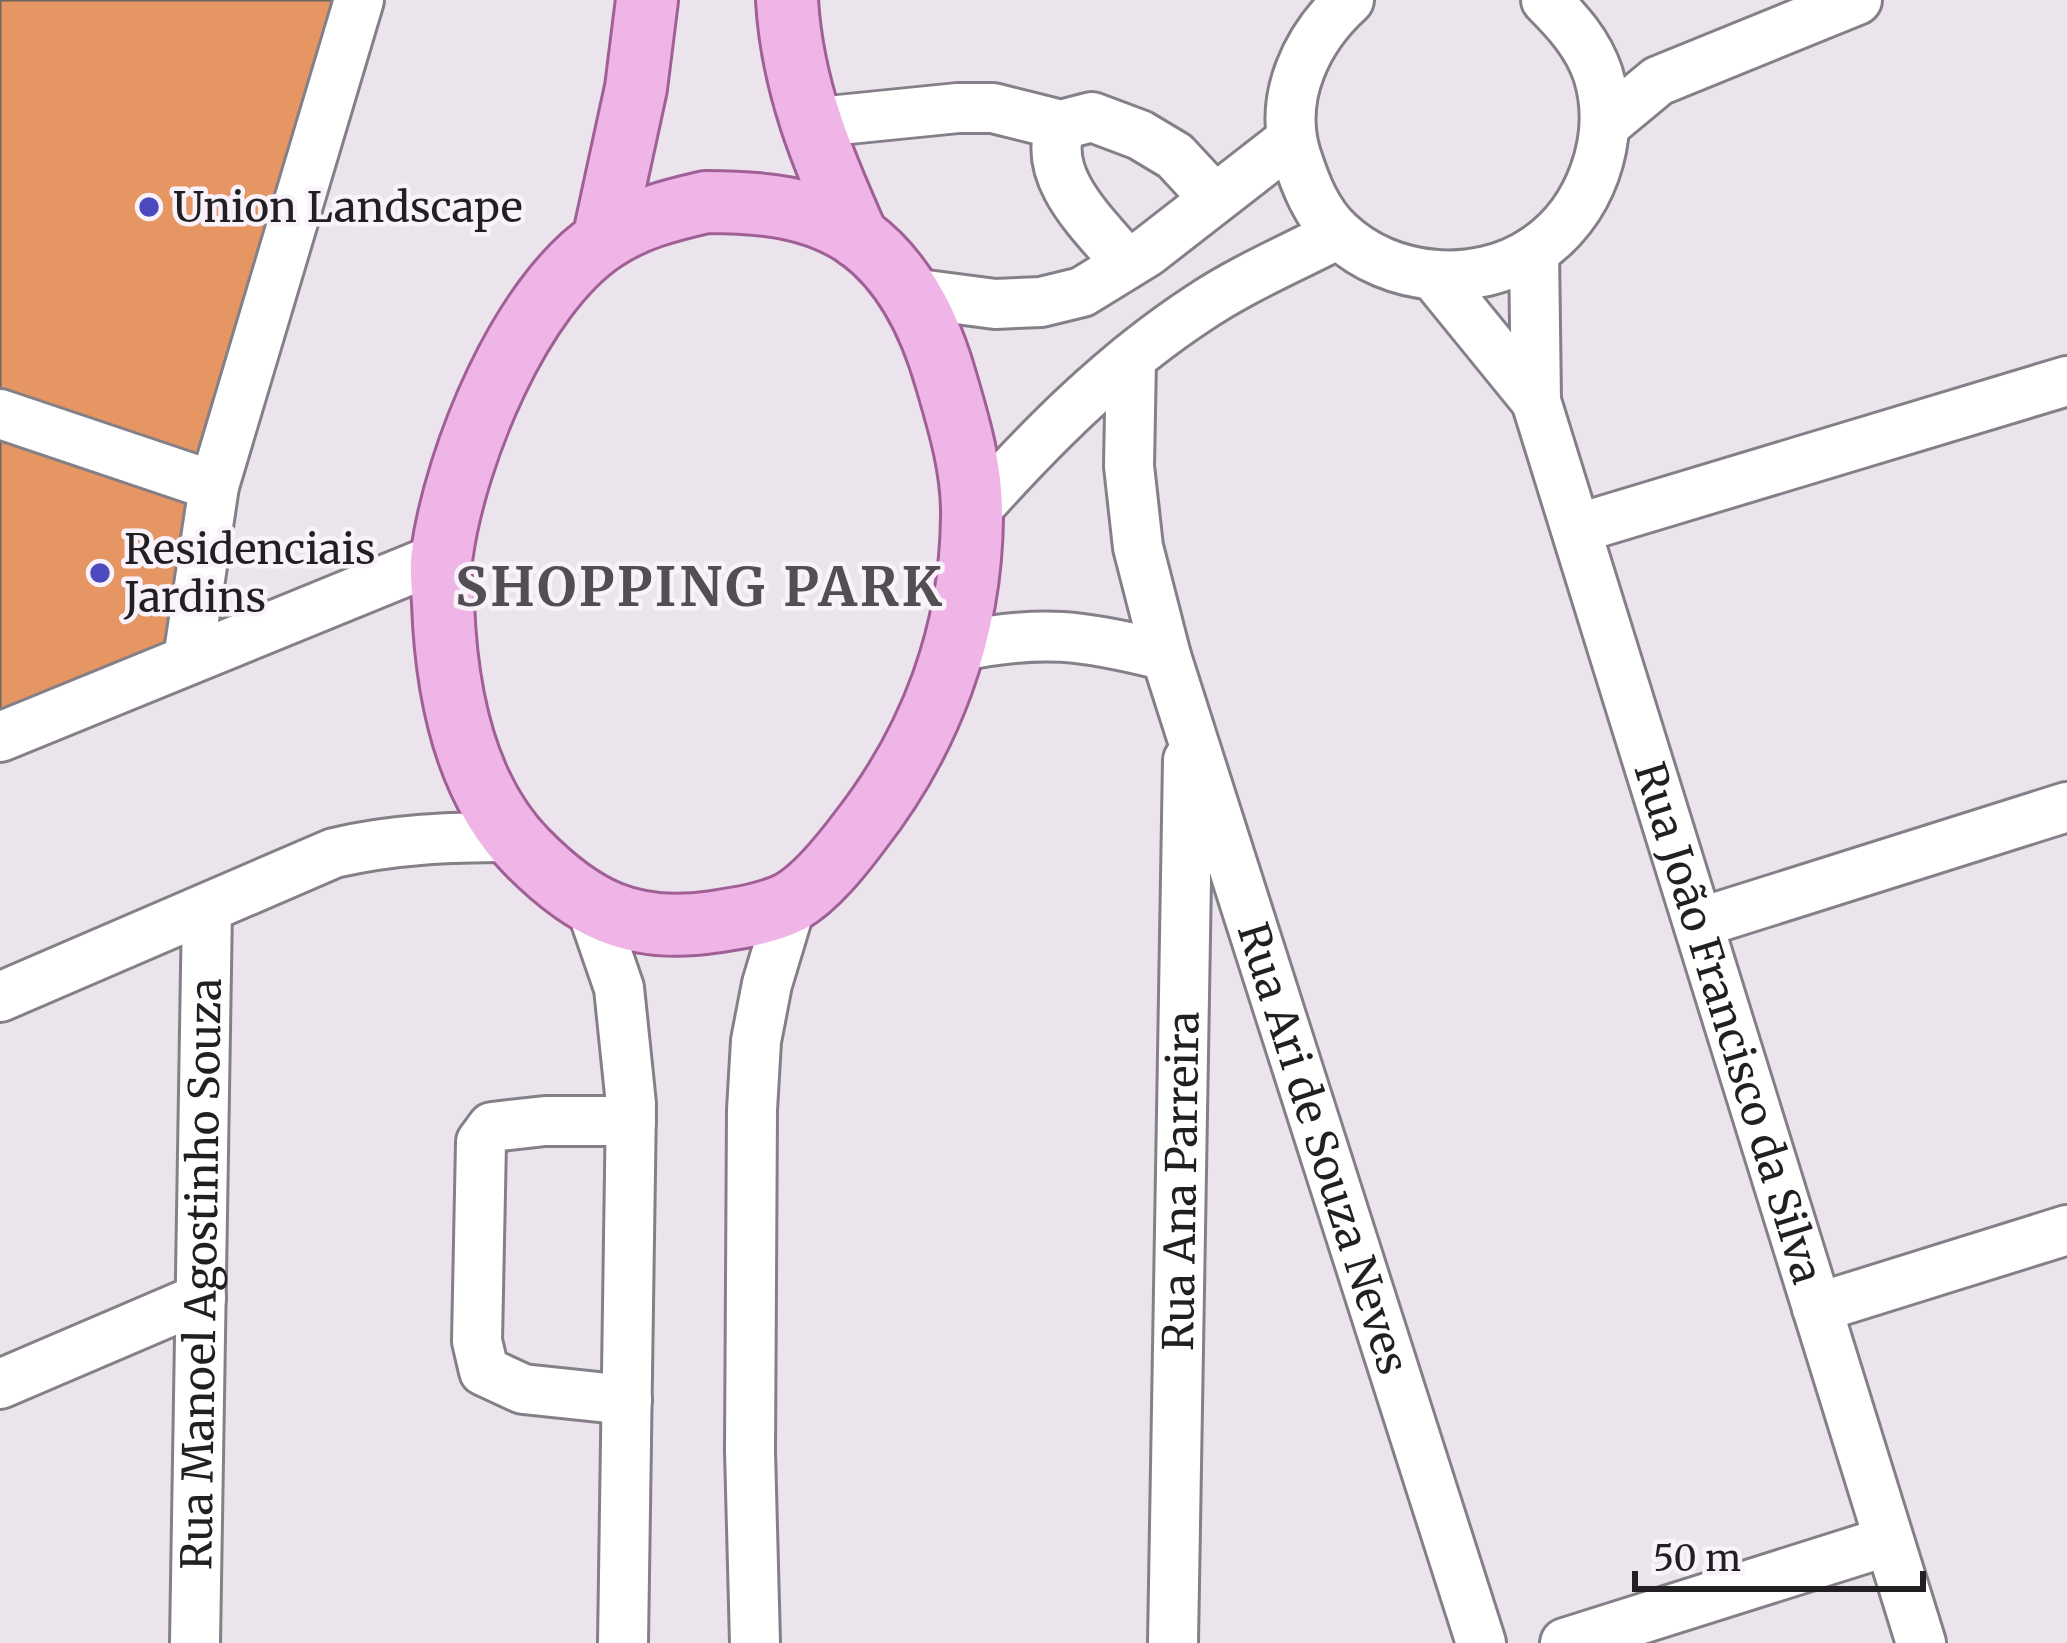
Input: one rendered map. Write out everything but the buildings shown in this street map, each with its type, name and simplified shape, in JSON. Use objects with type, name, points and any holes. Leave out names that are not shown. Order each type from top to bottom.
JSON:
[{"type":"main road","points":[[603,240],[636,88],[647,0]]},
{"type":"main road","points":[[787,0],[796,79],[809,123],[858,238]]},
{"type":"main road","points":[[706,202],[758,202],[804,212],[858,238],[911,293],[941,364],[962,437],[973,514],[957,647],[928,723],[881,804],[840,857],[792,902],[743,917],[692,925],[642,922],[591,907],[552,878],[512,837],[482,788],[458,723],[445,652],[441,557],[455,492],[484,413],[520,338],[559,282],[603,240],[658,213],[706,202]]},
{"type":"street","points":[[188,659],[214,486],[359,0]]},
{"type":"street","points":[[1335,6],[1304,56],[1292,97],[1291,140],[1307,190],[1339,234],[1383,263],[1435,277],[1487,272],[1534,251],[1571,217],[1595,174],[1605,125],[1598,75],[1576,30],[1546,0]]},
{"type":"street","points":[[1605,125],[1658,81],[1856,0]]},
{"type":"street","points":[[809,123],[890,112],[993,108],[1061,125],[1092,117],[1140,134],[1175,156],[1214,198]]},
{"type":"street","points":[[1061,125],[1055,139],[1057,164],[1069,193],[1127,264]]},
{"type":"street","points":[[911,293],[995,304],[1041,302],[1082,292],[1127,264],[1291,140]]},
{"type":"street","points":[[973,514],[1034,446],[1131,358],[1201,306],[1339,234]]},
{"type":"street","name":"Rua João Francisco da Silva","points":[[1534,251],[1536,401],[1921,1643]]},
{"type":"street","name":"Rua João Francisco da Silva","points":[[1435,277],[1536,401]]},
{"type":"street","name":"Rua Ari de Souza Neves","points":[[1131,358],[1129,466],[1138,548],[1166,656],[1481,1643]]},
{"type":"street","points":[[1576,529],[2067,381]]},
{"type":"street","points":[[0,414],[214,486]]},
{"type":"street","points":[[0,737],[441,557]]},
{"type":"street","points":[[957,647],[1044,633],[1093,637],[1166,656]]},
{"type":"street","name":"Rua Ana Parreira","points":[[1173,1643],[1189,720]]},
{"type":"street","points":[[1699,922],[2067,808]]},
{"type":"street","points":[[0,997],[334,854],[429,837],[512,837]]},
{"type":"street","points":[[755,1643],[750,1451],[752,1110],[756,1041],[767,984],[792,902]]},
{"type":"street","points":[[591,907],[619,988],[631,1121],[623,1643]]},
{"type":"street","name":"Rua Manoel Agostinho Souza","points":[[195,1643],[207,908]]},
{"type":"street","points":[[626,1400],[523,1389],[484,1371],[477,1341],[481,1142],[492,1127],[545,1121],[631,1121]]},
{"type":"street","points":[[1816,1308],[2067,1230]]},
{"type":"street","points":[[0,1384],[202,1298]]},
{"type":"street","points":[[1565,1643],[1888,1541]]},
{"type":"place","name":"Union Landscape","points":[[149,207]]},
{"type":"place","name":"Residenciais Jardins","points":[[100,573]]},
{"type":"district","name":"SHOPPING PARK","points":[[700,587]]}]
